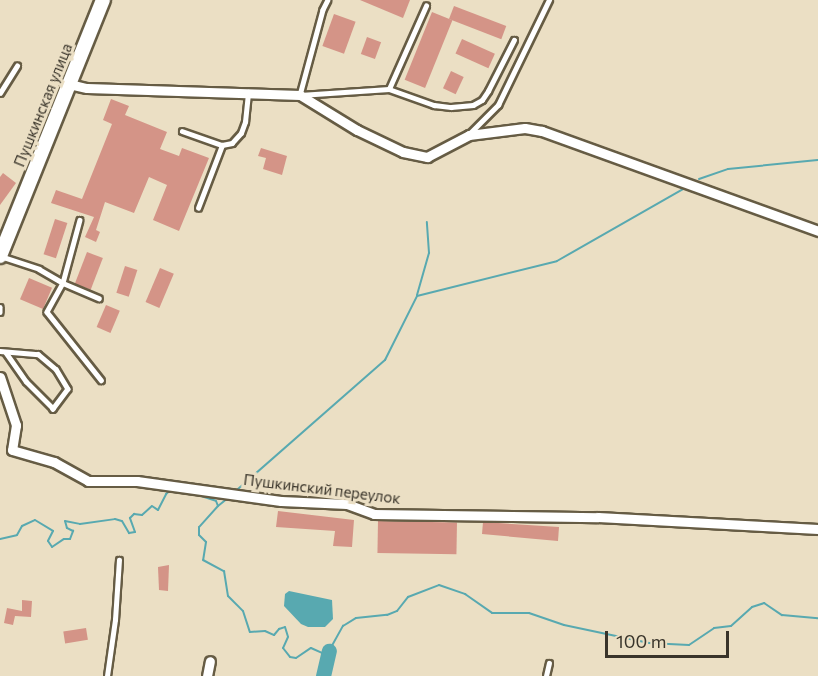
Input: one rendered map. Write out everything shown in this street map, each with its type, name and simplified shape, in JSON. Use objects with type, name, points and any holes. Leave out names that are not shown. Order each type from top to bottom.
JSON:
[{"type":"street","name":"Пушкинская улица","points":[[0,256],[103,0]]},
{"type":"street","points":[[69,84],[87,88],[300,95],[357,130],[417,156],[428,157],[469,135],[525,128],[542,131],[818,231]]},
{"type":"street","name":"Пушкинский переулок","points":[[0,377],[16,425],[12,450],[54,462],[88,481],[136,481],[282,501],[347,504],[374,514],[598,517],[818,529]]},
{"type":"street","points":[[207,676],[210,661]]},
{"type":"lane","points":[[328,0],[323,10],[300,95],[389,89],[434,105],[451,107],[473,105],[482,100],[489,91],[514,40]]},
{"type":"lane","points":[[469,135],[498,105],[549,0]]},
{"type":"lane","points":[[389,89],[426,6]]},
{"type":"lane","points":[[0,93],[17,66]]},
{"type":"lane","points":[[182,131],[222,145],[232,142],[241,133],[245,122],[248,92]]},
{"type":"lane","points":[[198,208],[222,145]]},
{"type":"lane","points":[[80,220],[63,283],[47,312],[101,380]]},
{"type":"lane","points":[[0,256],[39,269],[63,283],[99,298]]},
{"type":"lane","points":[[0,307],[0,312]]},
{"type":"lane","points":[[3,352],[38,354],[56,369],[68,389],[54,409],[26,382],[3,352]]},
{"type":"lane","points":[[106,676],[115,620],[119,560]]},
{"type":"lane","points":[[546,676],[549,663]]},
{"type":"water","points":[[289,591],[332,600],[333,619],[325,627],[308,627],[301,624],[284,606],[285,594]]},
{"type":"building","points":[[360,0],[410,0],[403,18]]},
{"type":"building","points":[[454,6],[506,26],[501,39],[449,19]]},
{"type":"building","points":[[432,12],[452,20],[425,88],[405,80]]},
{"type":"building","points":[[334,14],[356,22],[344,54],[322,46]]},
{"type":"building","points":[[367,37],[381,42],[375,59],[361,54]]},
{"type":"building","points":[[462,39],[495,54],[488,68],[455,54]]},
{"type":"building","points":[[451,71],[464,77],[456,94],[443,88]]},
{"type":"building","points":[[111,99],[129,106],[125,115],[167,132],[160,149],[179,156],[182,148],[209,158],[179,231],[153,220],[167,185],[149,177],[134,213],[105,202],[96,230],[100,232],[96,242],[85,237],[94,217],[51,203],[56,190],[82,199],[112,124],[103,120]]},
{"type":"building","points":[[261,148],[287,156],[282,175],[263,169],[266,158],[258,156]]},
{"type":"building","points":[[3,173],[16,183],[0,205],[0,177]]},
{"type":"building","points":[[55,219],[67,223],[56,258],[44,254]]},
{"type":"building","points":[[87,252],[103,258],[91,290],[75,284]]},
{"type":"building","points":[[125,266],[137,270],[129,297],[116,293]]},
{"type":"building","points":[[160,268],[174,274],[159,308],[146,302]]},
{"type":"building","points":[[29,278],[52,288],[43,309],[20,299]]},
{"type":"building","points":[[106,305],[120,311],[110,333],[97,327]]},
{"type":"building","points":[[278,511],[354,520],[352,547],[333,546],[335,531],[276,527]]},
{"type":"building","points":[[378,521],[457,522],[456,554],[377,553]]},
{"type":"building","points":[[483,522],[559,527],[558,541],[482,534]]},
{"type":"building","points":[[169,565],[168,591],[159,590],[158,567]]},
{"type":"building","points":[[22,600],[32,601],[31,617],[15,616],[13,625],[4,623],[7,608],[22,611]]},
{"type":"building","points":[[86,628],[88,640],[65,643],[63,632]]},
{"type":"waterway","points":[[699,179],[728,169],[818,160]]},
{"type":"waterway","points":[[238,489],[385,360],[417,296],[557,261],[683,189]]},
{"type":"waterway","points":[[417,295],[429,253],[427,222]]},
{"type":"waterway","points":[[0,539],[17,535],[22,526],[35,520],[53,531],[48,541],[52,547],[64,539],[70,539],[73,531],[67,528],[65,521],[80,524],[115,519],[122,521],[129,533],[135,532],[130,518],[134,514],[142,515],[152,506],[158,510],[166,494],[172,489]]},
{"type":"waterway","points":[[192,493],[216,501],[218,506],[199,527],[199,535],[206,542],[203,560],[224,571],[228,596],[243,611],[250,632],[265,631],[274,635],[279,629],[285,627],[288,637],[283,648],[290,657],[296,658],[311,648],[322,653],[329,651],[343,626],[356,618],[387,615],[397,611],[408,597],[439,585],[465,594],[492,613],[529,613],[564,625],[649,643],[689,645],[714,628],[731,626],[752,607],[764,603],[782,615],[818,618]]},
{"type":"waterway","points":[[218,506],[229,497]]},
{"type":"waterway","points":[[323,676],[329,651]]}]
